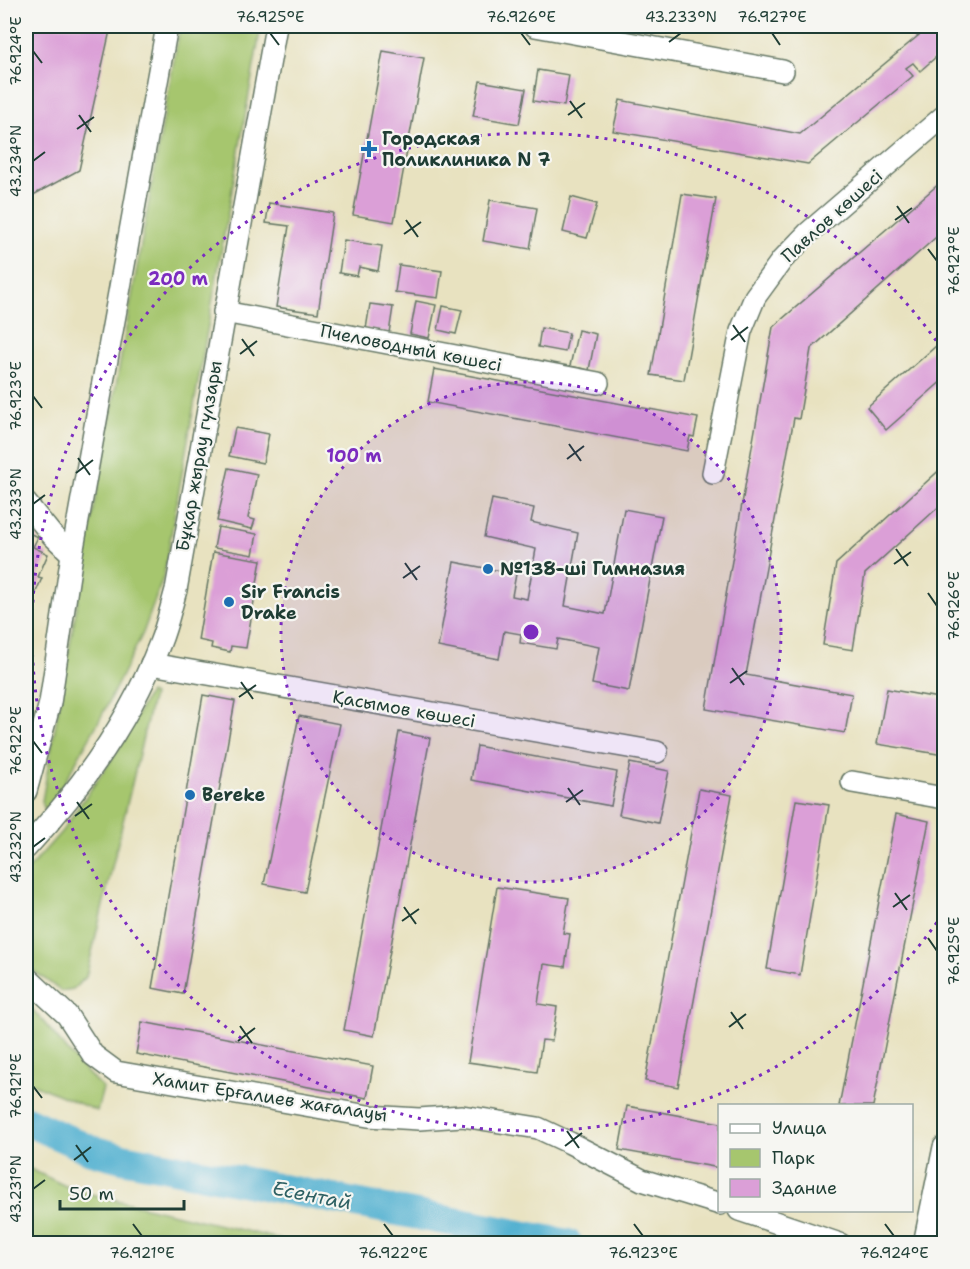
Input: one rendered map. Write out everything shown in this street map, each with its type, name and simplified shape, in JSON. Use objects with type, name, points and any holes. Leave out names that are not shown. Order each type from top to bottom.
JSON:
[{"type":"street","points":[[26,791],[50,703],[72,554],[167,26]]},
{"type":"street","name":"Бұқар жырау гүлзары","points":[[30,836],[59,812],[88,774],[111,738],[161,641],[176,590],[276,26]]},
{"type":"street","points":[[536,26],[783,71]]},
{"type":"street","name":"Павлов көшесі","points":[[713,474],[741,331],[755,297],[782,260],[808,233],[945,116]]},
{"type":"street","name":"Пчеловодный көшесі","points":[[224,312],[598,383]]},
{"type":"street","points":[[26,503],[52,535],[72,554]]},
{"type":"street","name":"Қасымов көшесі","points":[[151,664],[657,752]]},
{"type":"street","points":[[852,782],[945,798]]},
{"type":"street","name":"Хамит Ерғалиев жағалауы","points":[[26,977],[67,1015],[93,1054],[116,1072],[368,1116],[419,1119],[462,1116],[537,1128],[642,1180],[718,1203]]},
{"type":"street","points":[[924,1244],[945,1147]]},
{"type":"street","points":[[745,1212],[840,1244]]},
{"type":"green space","points":[[180,26],[261,26],[164,575],[143,633],[100,719],[51,806],[44,808],[42,801]]},
{"type":"green space","points":[[149,693],[153,695],[86,977],[73,989],[61,991],[26,965],[26,872],[62,831],[116,753]]},
{"type":"green space","points":[[26,1003],[103,1088],[97,1111],[26,1081]]},
{"type":"green space","points":[[26,1167],[74,1190],[296,1243],[26,1243]]},
{"type":"building","points":[[26,26],[111,26],[79,170],[26,199]]},
{"type":"building","points":[[930,26],[944,26],[944,50],[920,71],[913,63],[906,68],[913,76],[808,164],[613,131],[620,100],[800,134]]},
{"type":"building","points":[[383,51],[424,58],[394,222],[353,215]]},
{"type":"building","points":[[538,70],[569,75],[564,106],[533,101]]},
{"type":"building","points":[[480,81],[526,89],[519,124],[473,116]]},
{"type":"building","points":[[941,182],[944,186],[944,230],[811,349],[799,419],[794,418],[746,675],[852,694],[845,733],[706,709],[773,327]]},
{"type":"building","points":[[682,194],[716,199],[684,380],[651,375]]},
{"type":"building","points":[[571,197],[597,204],[587,238],[563,232]]},
{"type":"building","points":[[490,200],[537,208],[530,249],[483,241]]},
{"type":"building","points":[[269,203],[333,213],[318,313],[276,307],[289,226],[266,223]]},
{"type":"building","points":[[344,240],[382,246],[378,271],[359,267],[357,276],[339,273]]},
{"type":"building","points":[[399,265],[442,271],[438,298],[395,292]]},
{"type":"building","points":[[416,301],[436,305],[429,338],[410,334]]},
{"type":"building","points":[[370,304],[393,307],[389,333],[366,329]]},
{"type":"building","points":[[443,306],[462,310],[456,334],[438,330]]},
{"type":"building","points":[[541,328],[569,333],[565,352],[538,347]]},
{"type":"building","points":[[578,330],[596,334],[589,370],[570,366]]},
{"type":"building","points":[[944,339],[944,379],[886,430],[867,407]]},
{"type":"building","points":[[434,369],[698,418],[694,437],[690,436],[687,451],[428,402]]},
{"type":"building","points":[[235,428],[269,434],[263,463],[229,456]]},
{"type":"building","points":[[944,466],[944,502],[865,574],[853,650],[823,645],[836,564]]},
{"type":"building","points":[[229,468],[257,474],[248,518],[255,520],[252,529],[217,521]]},
{"type":"building","points":[[492,499],[534,508],[531,522],[578,533],[565,606],[605,614],[624,509],[662,516],[629,691],[592,684],[599,647],[558,639],[556,649],[520,643],[521,634],[504,631],[499,659],[438,647],[454,562],[516,574],[512,596],[527,599],[536,549],[484,537]]},
{"type":"building","points":[[218,527],[257,534],[253,555],[214,548]]},
{"type":"building","points":[[26,532],[38,537],[33,547],[48,554],[38,577],[42,578],[26,615]]},
{"type":"building","points":[[213,552],[261,560],[246,648],[231,646],[230,652],[211,648],[212,643],[198,640]]},
{"type":"building","points":[[887,689],[944,699],[944,755],[877,744]]},
{"type":"building","points":[[203,695],[235,701],[183,994],[152,988]]},
{"type":"building","points":[[299,716],[340,724],[305,892],[264,884]]},
{"type":"building","points":[[399,732],[430,738],[374,1036],[344,1030]]},
{"type":"building","points":[[477,746],[617,772],[611,806],[471,780]]},
{"type":"building","points":[[630,763],[669,771],[658,823],[619,815]]},
{"type":"building","points":[[699,789],[732,795],[678,1087],[645,1081]]},
{"type":"building","points":[[796,800],[829,805],[800,975],[767,969]]},
{"type":"building","points":[[896,814],[929,821],[873,1104],[839,1104]]},
{"type":"building","points":[[497,887],[569,898],[563,933],[570,934],[565,967],[544,964],[538,1004],[557,1007],[552,1041],[542,1040],[537,1072],[468,1062]]},
{"type":"building","points":[[142,1022],[373,1066],[367,1098],[136,1054]]},
{"type":"building","points":[[627,1106],[718,1123],[718,1168],[619,1150]]},
{"type":"waterway","name":"Есентай","points":[[26,1121],[91,1150],[122,1158],[568,1244]]},
{"type":"place","name":"Городская Поликлиника N 7","points":[[369,149]]},
{"type":"place","name":"№138-ші Гимназия","points":[[488,569]]},
{"type":"place","name":"Sir Francis Drake","points":[[229,602]]},
{"type":"place","name":"Bereke","points":[[190,795]]}]
